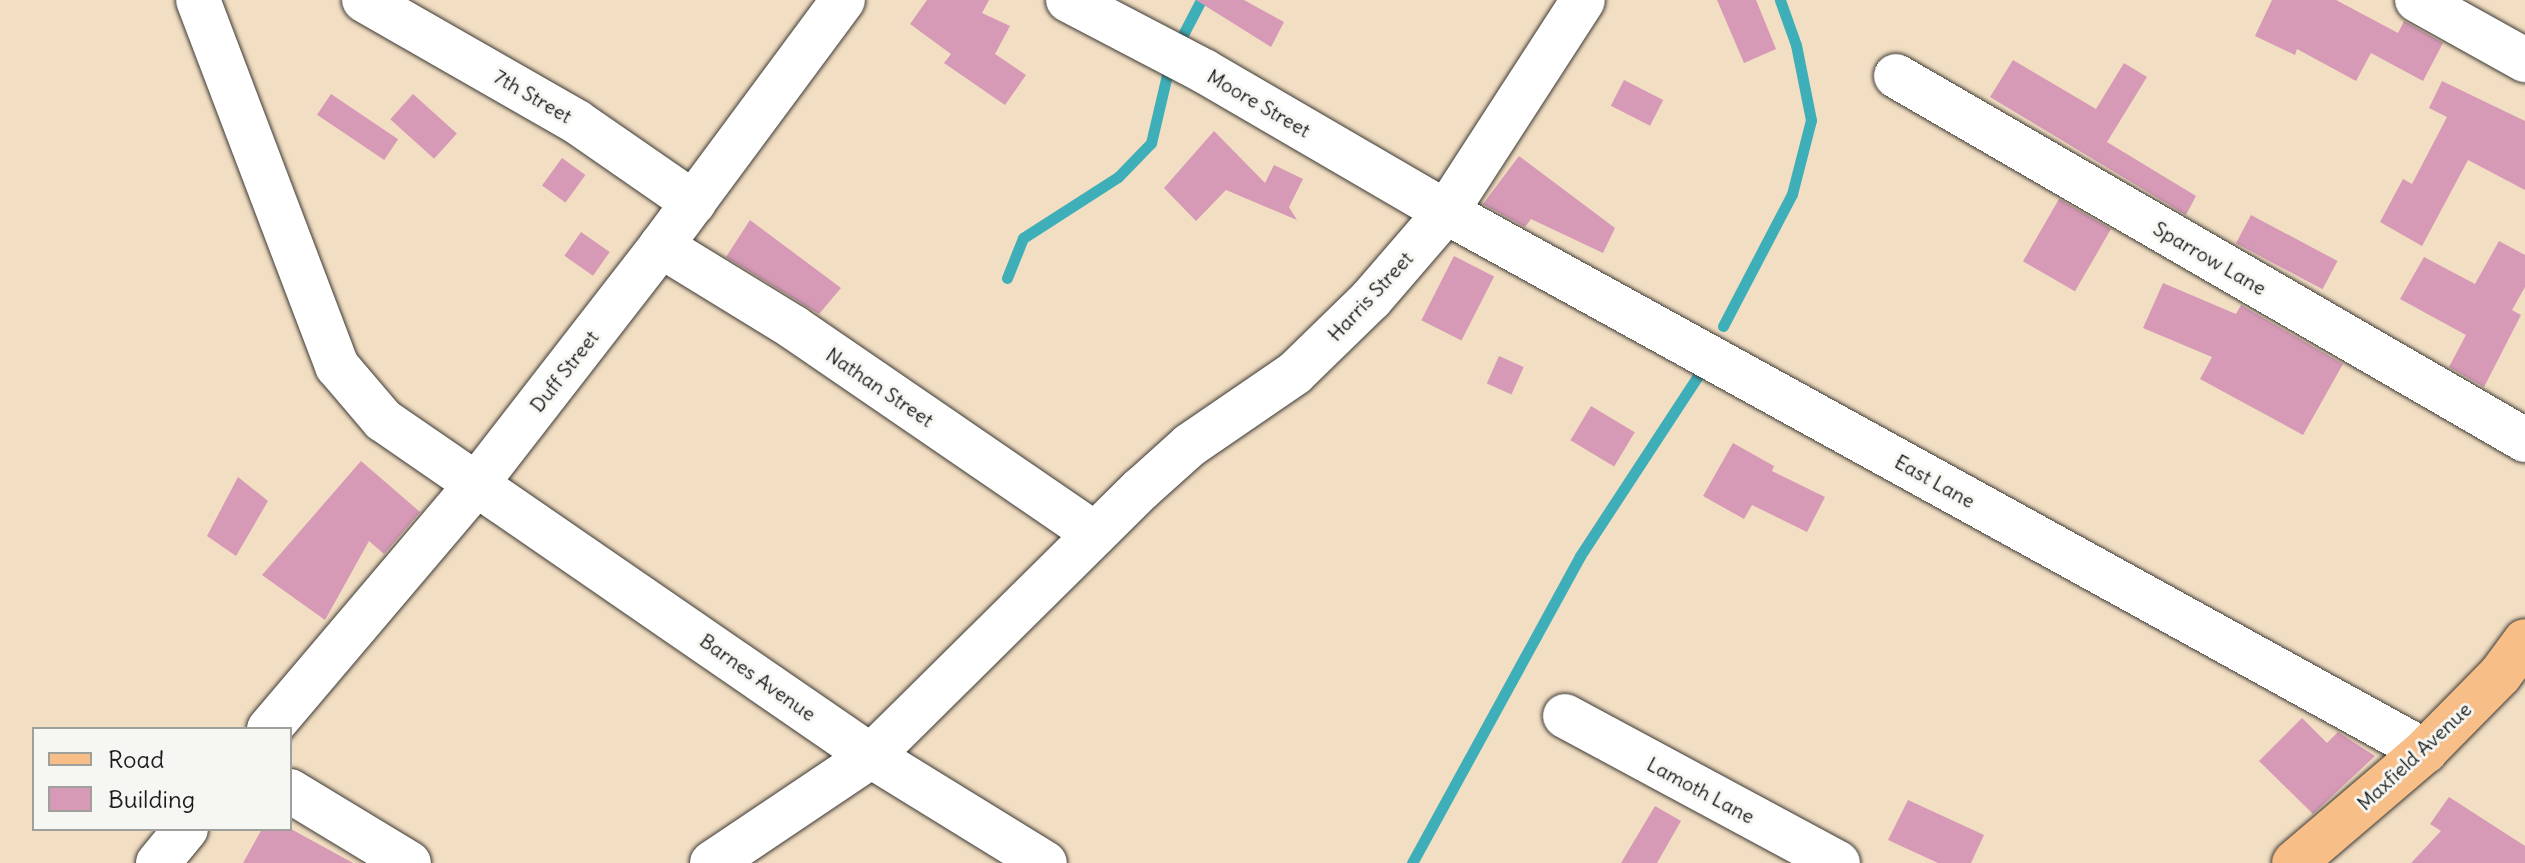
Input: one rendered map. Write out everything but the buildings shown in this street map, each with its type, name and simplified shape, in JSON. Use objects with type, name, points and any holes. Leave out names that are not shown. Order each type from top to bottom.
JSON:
[{"type":"main road","name":"Maxfield Avenue","points":[[2303,860],[2425,751],[2500,675],[2525,641]]},
{"type":"street","name":"Barnes Avenue","points":[[198,0],[337,366],[383,420],[474,487],[669,614],[871,756],[1045,863]]},
{"type":"street","name":"7th Street","points":[[364,0],[577,122],[694,203]]},
{"type":"street","name":"Duff Street","points":[[271,727],[474,487],[694,203],[843,0]]},
{"type":"street","name":"Moore Street","points":[[1068,0],[1174,55],[1446,212]]},
{"type":"street","name":"Harris Street","points":[[712,863],[871,756],[1095,534],[1190,445],[1295,373],[1371,299],[1446,212],[1583,0]]},
{"type":"street","points":[[2417,0],[2525,60]]},
{"type":"street","name":"Sparrow Lane","points":[[1896,76],[2525,440]]},
{"type":"street","name":"East Lane","points":[[1446,212],[2425,751]]},
{"type":"street","name":"Nathan Street","points":[[661,246],[793,327],[1095,534]]},
{"type":"street","name":"Lamoth Lane","points":[[1565,716],[1838,863]]},
{"type":"street","points":[[292,792],[409,863]]},
{"type":"street","points":[[158,863],[184,831]]},
{"type":"waterway","points":[[1177,46],[1201,0]]},
{"type":"waterway","points":[[1723,326],[1792,194],[1811,120],[1796,45],[1780,0]]},
{"type":"waterway","points":[[1007,278],[1023,238],[1118,177],[1151,143],[1170,62]]},
{"type":"waterway","points":[[1412,863],[1580,556],[1699,374]]}]
